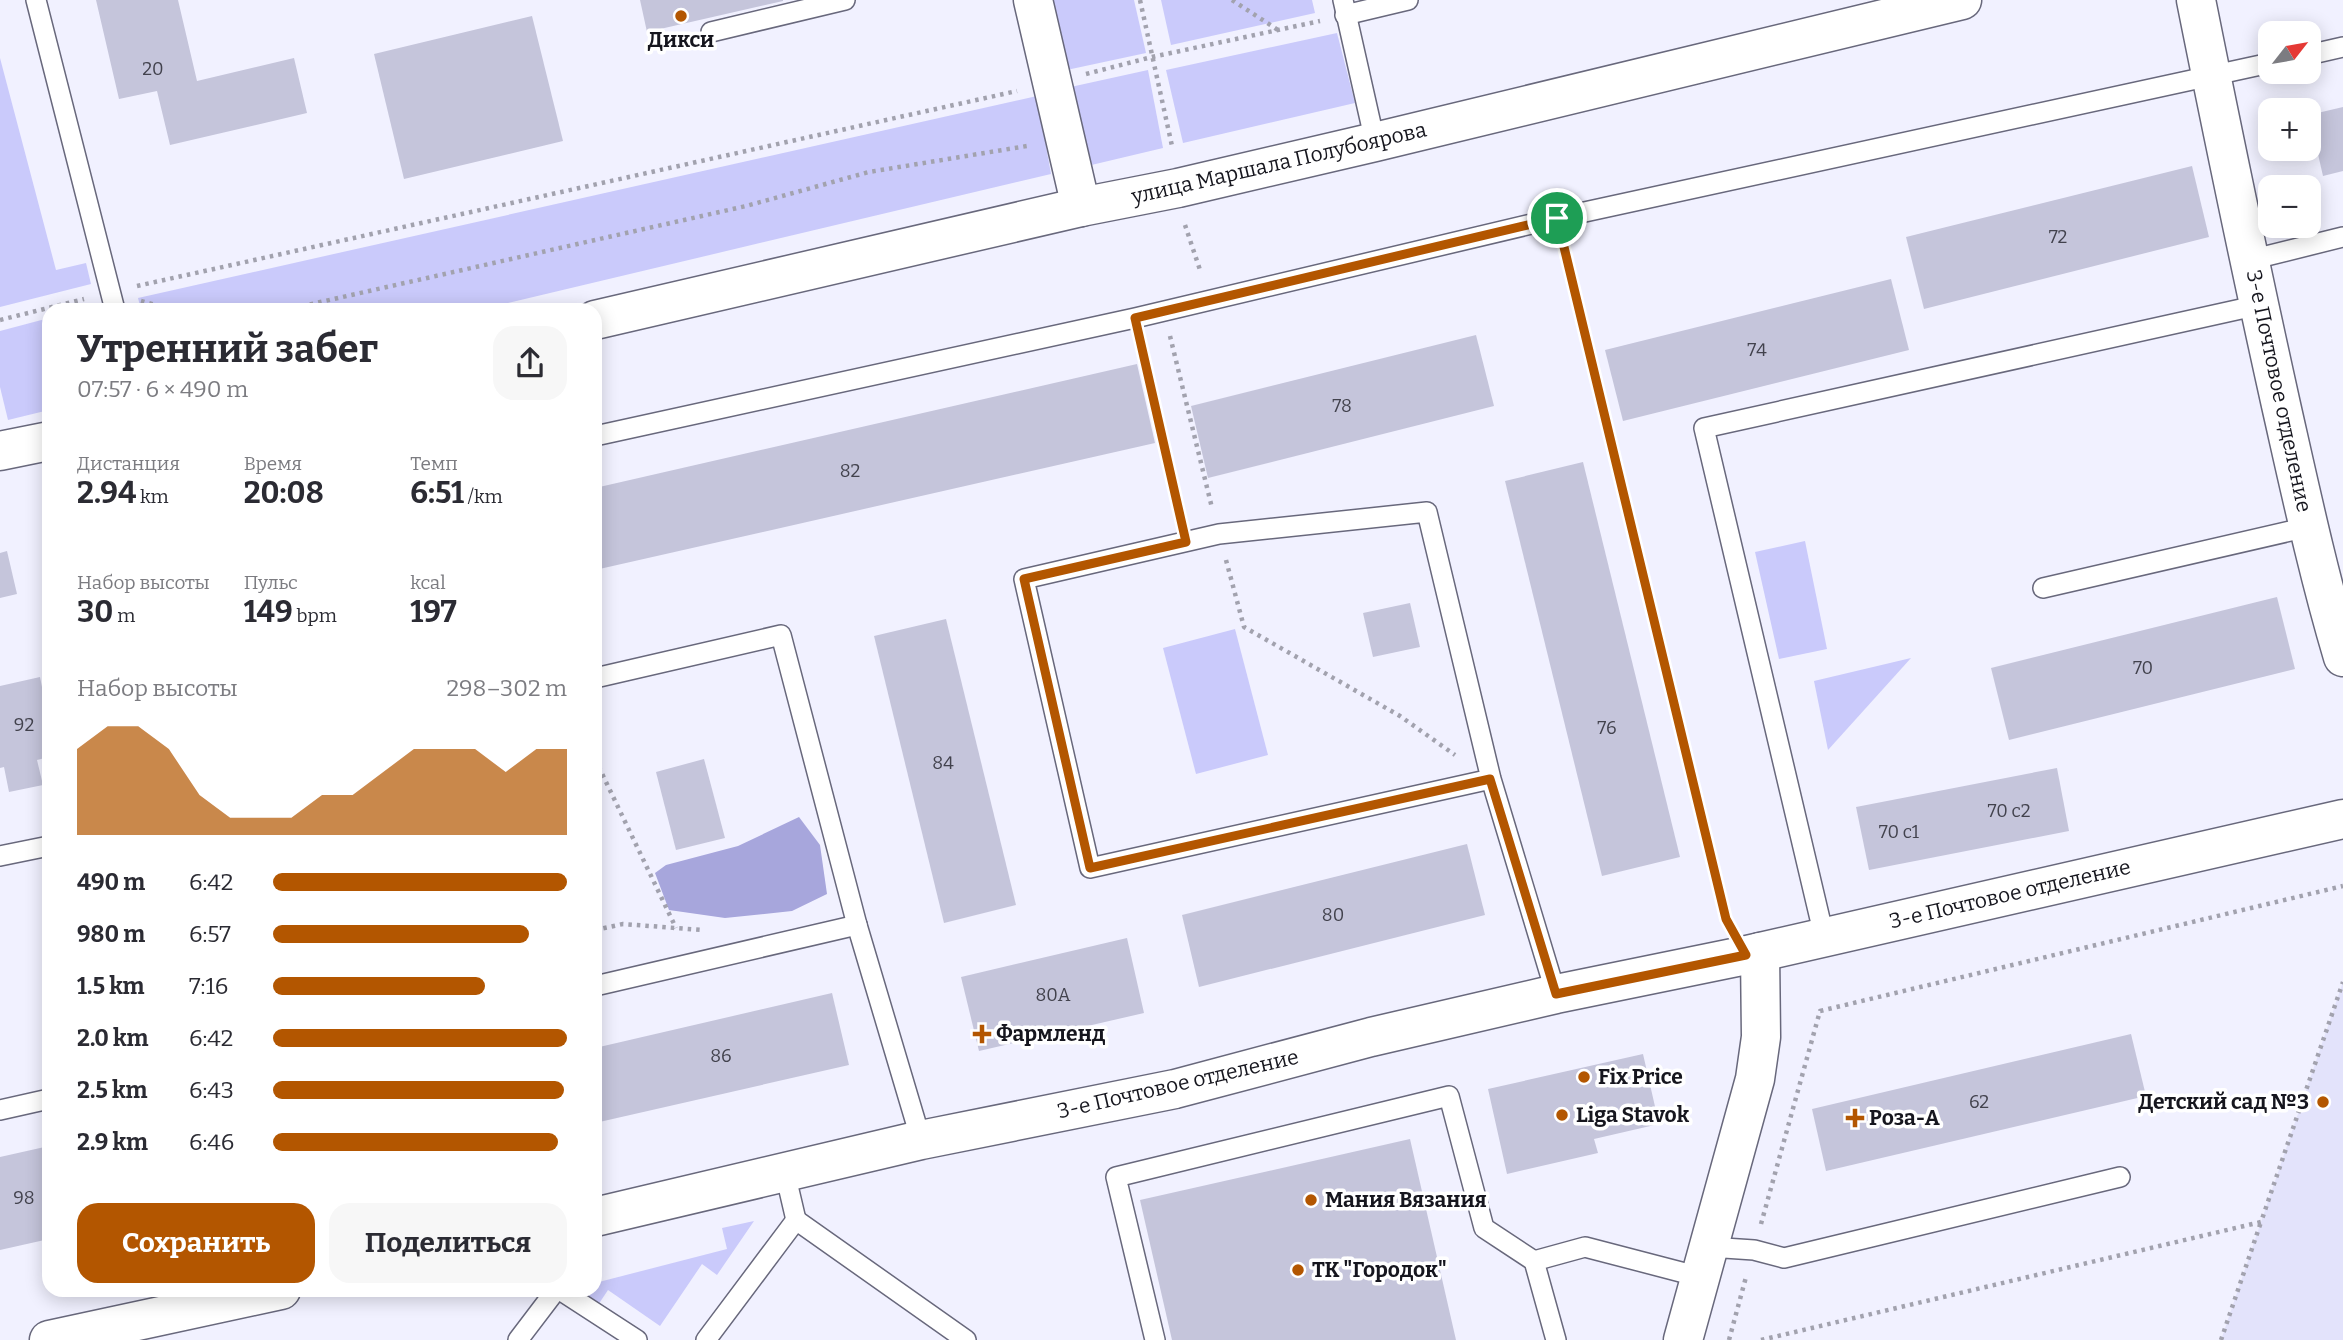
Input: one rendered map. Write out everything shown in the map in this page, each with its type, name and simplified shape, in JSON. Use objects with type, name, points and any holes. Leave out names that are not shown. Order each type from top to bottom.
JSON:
[{"type":"street","points":[[1032,0],[1054,83],[1081,207]]},
{"type":"street","name":"улица Маршала Полубоярова","points":[[602,318],[1375,142],[1962,0]]},
{"type":"street","name":"3-е Почтовое отделение","points":[[2196,0],[2308,527],[2333,587],[2343,657]]},
{"type":"street","points":[[0,451],[42,442]]},
{"type":"street","name":"3-е Почтовое отделение","points":[[602,1215],[921,1140],[1175,1089],[1371,1037],[1556,994],[1753,954],[2343,819]]},
{"type":"street","points":[[1683,1340],[1755,1079],[1761,1037],[1753,954]]},
{"type":"street","points":[[49,1340],[249,1297]]},
{"type":"lane","points":[[36,0],[113,301]]},
{"type":"lane","points":[[711,32],[845,0]]},
{"type":"lane","points":[[1375,142],[1344,8],[1408,0]]},
{"type":"lane","points":[[2321,52],[2343,47]]},
{"type":"lane","points":[[602,434],[1135,318],[1557,218],[2258,66]]},
{"type":"lane","points":[[2250,260],[2343,237]]},
{"type":"lane","points":[[1824,936],[1704,428],[2259,305]]},
{"type":"lane","points":[[1490,779],[1090,868],[1024,579],[1219,534],[1427,512],[1490,779],[1556,994]]},
{"type":"lane","points":[[2043,588],[2308,527]]},
{"type":"lane","points":[[602,676],[781,635],[857,925],[921,1140]]},
{"type":"lane","points":[[0,856],[42,847]]},
{"type":"lane","points":[[602,984],[857,925]]},
{"type":"lane","points":[[1155,1340],[1116,1177],[1448,1097],[1484,1228],[1534,1261],[1556,1340]]},
{"type":"lane","points":[[0,1110],[42,1101]]},
{"type":"lane","points":[[785,1173],[796,1220],[965,1340]]},
{"type":"lane","points":[[1534,1261],[1586,1247],[1704,1262],[1754,1250],[1784,1258],[2120,1177]]},
{"type":"lane","points":[[706,1340],[796,1220]]},
{"type":"lane","points":[[518,1340],[552,1297]]},
{"type":"lane","points":[[569,1297],[637,1340]]},
{"type":"path","points":[[1140,0],[1172,146]]},
{"type":"path","points":[[1232,0],[1278,30]]},
{"type":"path","points":[[113,301],[1054,83],[1152,57],[1278,30],[1344,8]]},
{"type":"path","points":[[316,303],[746,206],[869,172],[1066,140]]},
{"type":"path","points":[[1183,218],[1209,301]]},
{"type":"path","points":[[1557,218],[1726,919],[1753,954]]},
{"type":"path","points":[[1164,311],[1244,627],[1400,716],[1490,779]]},
{"type":"path","points":[[0,320],[42,313]]},
{"type":"path","points":[[1135,318],[1186,542]]},
{"type":"path","points":[[602,774],[676,928]]},
{"type":"path","points":[[1729,1340],[1820,1011],[2343,886]]},
{"type":"path","points":[[602,929],[624,924],[741,933],[749,950]]},
{"type":"path","points":[[2221,1340],[2343,982]]},
{"type":"path","points":[[1761,1340],[2261,1222]]},
{"type":"shaded area","points":[[1048,0],[1134,0],[1146,53],[1062,71]]},
{"type":"shaded area","points":[[1161,0],[1312,0],[1315,13],[1171,45]]},
{"type":"shaded area","points":[[1337,33],[1355,103],[1183,143],[1166,70]]},
{"type":"shaded area","points":[[0,58],[56,270],[86,263],[91,284],[0,307]]},
{"type":"shaded area","points":[[1148,70],[1163,148],[1083,167],[1066,88]]},
{"type":"shaded area","points":[[1037,96],[1051,174],[507,303],[139,303],[138,298]]},
{"type":"shaded area","points":[[42,320],[42,412],[8,420],[0,387],[0,331]]},
{"type":"shaded area","points":[[1805,541],[1827,649],[1779,659],[1755,552]]},
{"type":"shaded area","points":[[1235,629],[1268,755],[1196,774],[1163,648]]},
{"type":"shaded area","points":[[1911,658],[1828,750],[1814,681]]},
{"type":"shaded area","points":[[799,817],[820,845],[827,894],[792,911],[725,918],[669,910],[655,873],[666,865],[738,846]]},
{"type":"shaded area","name":"Детский сад №3","points":[[2343,982],[2343,1340],[2221,1340],[2261,1222]]},
{"type":"shaded area","points":[[754,1221],[717,1275],[702,1264],[660,1326],[608,1290],[598,1305],[586,1297],[602,1297],[602,1281],[727,1249],[722,1228]]},
{"type":"building","points":[[96,0],[178,0],[197,81],[294,58],[307,113],[170,145],[157,91],[119,99]]},
{"type":"building","name":"Дикси","points":[[640,0],[783,0],[783,1],[647,32]]},
{"type":"building","points":[[532,16],[563,141],[404,179],[374,54]]},
{"type":"building","points":[[2343,107],[2343,171],[2323,176],[2320,161],[2321,112]]},
{"type":"building","points":[[2192,166],[2209,237],[1924,309],[1906,237]]},
{"type":"building","points":[[1891,279],[1909,350],[1623,421],[1605,350]]},
{"type":"building","points":[[1476,335],[1494,406],[1208,478],[1191,406]]},
{"type":"building","points":[[1137,364],[1155,443],[602,568],[602,486]]},
{"type":"building","points":[[1583,462],[1680,857],[1602,876],[1505,481]]},
{"type":"building","points":[[7,551],[17,594],[0,598],[0,553]]},
{"type":"building","points":[[2277,597],[2295,669],[2009,740],[1991,668]]},
{"type":"building","points":[[1410,603],[1420,647],[1373,657],[1363,613]]},
{"type":"building","points":[[946,619],[1016,905],[944,923],[874,636]]},
{"type":"building","points":[[40,677],[42,759],[37,760],[42,785],[9,792],[4,767],[0,768],[0,686]]},
{"type":"building","points":[[704,759],[725,838],[676,850],[656,772]]},
{"type":"building","points":[[2057,768],[2069,831],[1869,870],[1856,807]]},
{"type":"building","points":[[1467,844],[1485,915],[1199,987],[1182,915]]},
{"type":"building","points":[[1127,938],[1144,1013],[979,1051],[961,977]]},
{"type":"building","points":[[832,993],[849,1065],[602,1121],[602,1046]]},
{"type":"building","points":[[2131,1034],[2146,1096],[1826,1171],[1812,1109]]},
{"type":"building","points":[[1643,1054],[1659,1124],[1594,1139],[1598,1153],[1507,1174],[1488,1089]]},
{"type":"building","name":"ТК \"Городок\"","points":[[1410,1139],[1456,1340],[1172,1340],[1140,1200]]},
{"type":"building","points":[[42,1148],[42,1241],[0,1250],[0,1157]]},
{"type":"place","name":"Дикси","points":[[681,16]]},
{"type":"place","name":"Фармленд","points":[[982,1034]]},
{"type":"place","name":"Fix Price","points":[[1584,1077]]},
{"type":"place","name":"Детский сад №3","points":[[2323,1102]]},
{"type":"place","name":"Liga Stavok","points":[[1562,1115]]},
{"type":"place","name":"Роза-А","points":[[1855,1118]]},
{"type":"place","name":"Мания Вязания","points":[[1311,1200]]},
{"type":"place","name":"ТК \"Городок\"","points":[[1298,1270]]},
{"type":"route","points":[[1557,218],[1726,919],[1746,955],[1556,994],[1490,779],[1090,868],[1024,579],[1186,542],[1135,318],[1557,218]]}]
